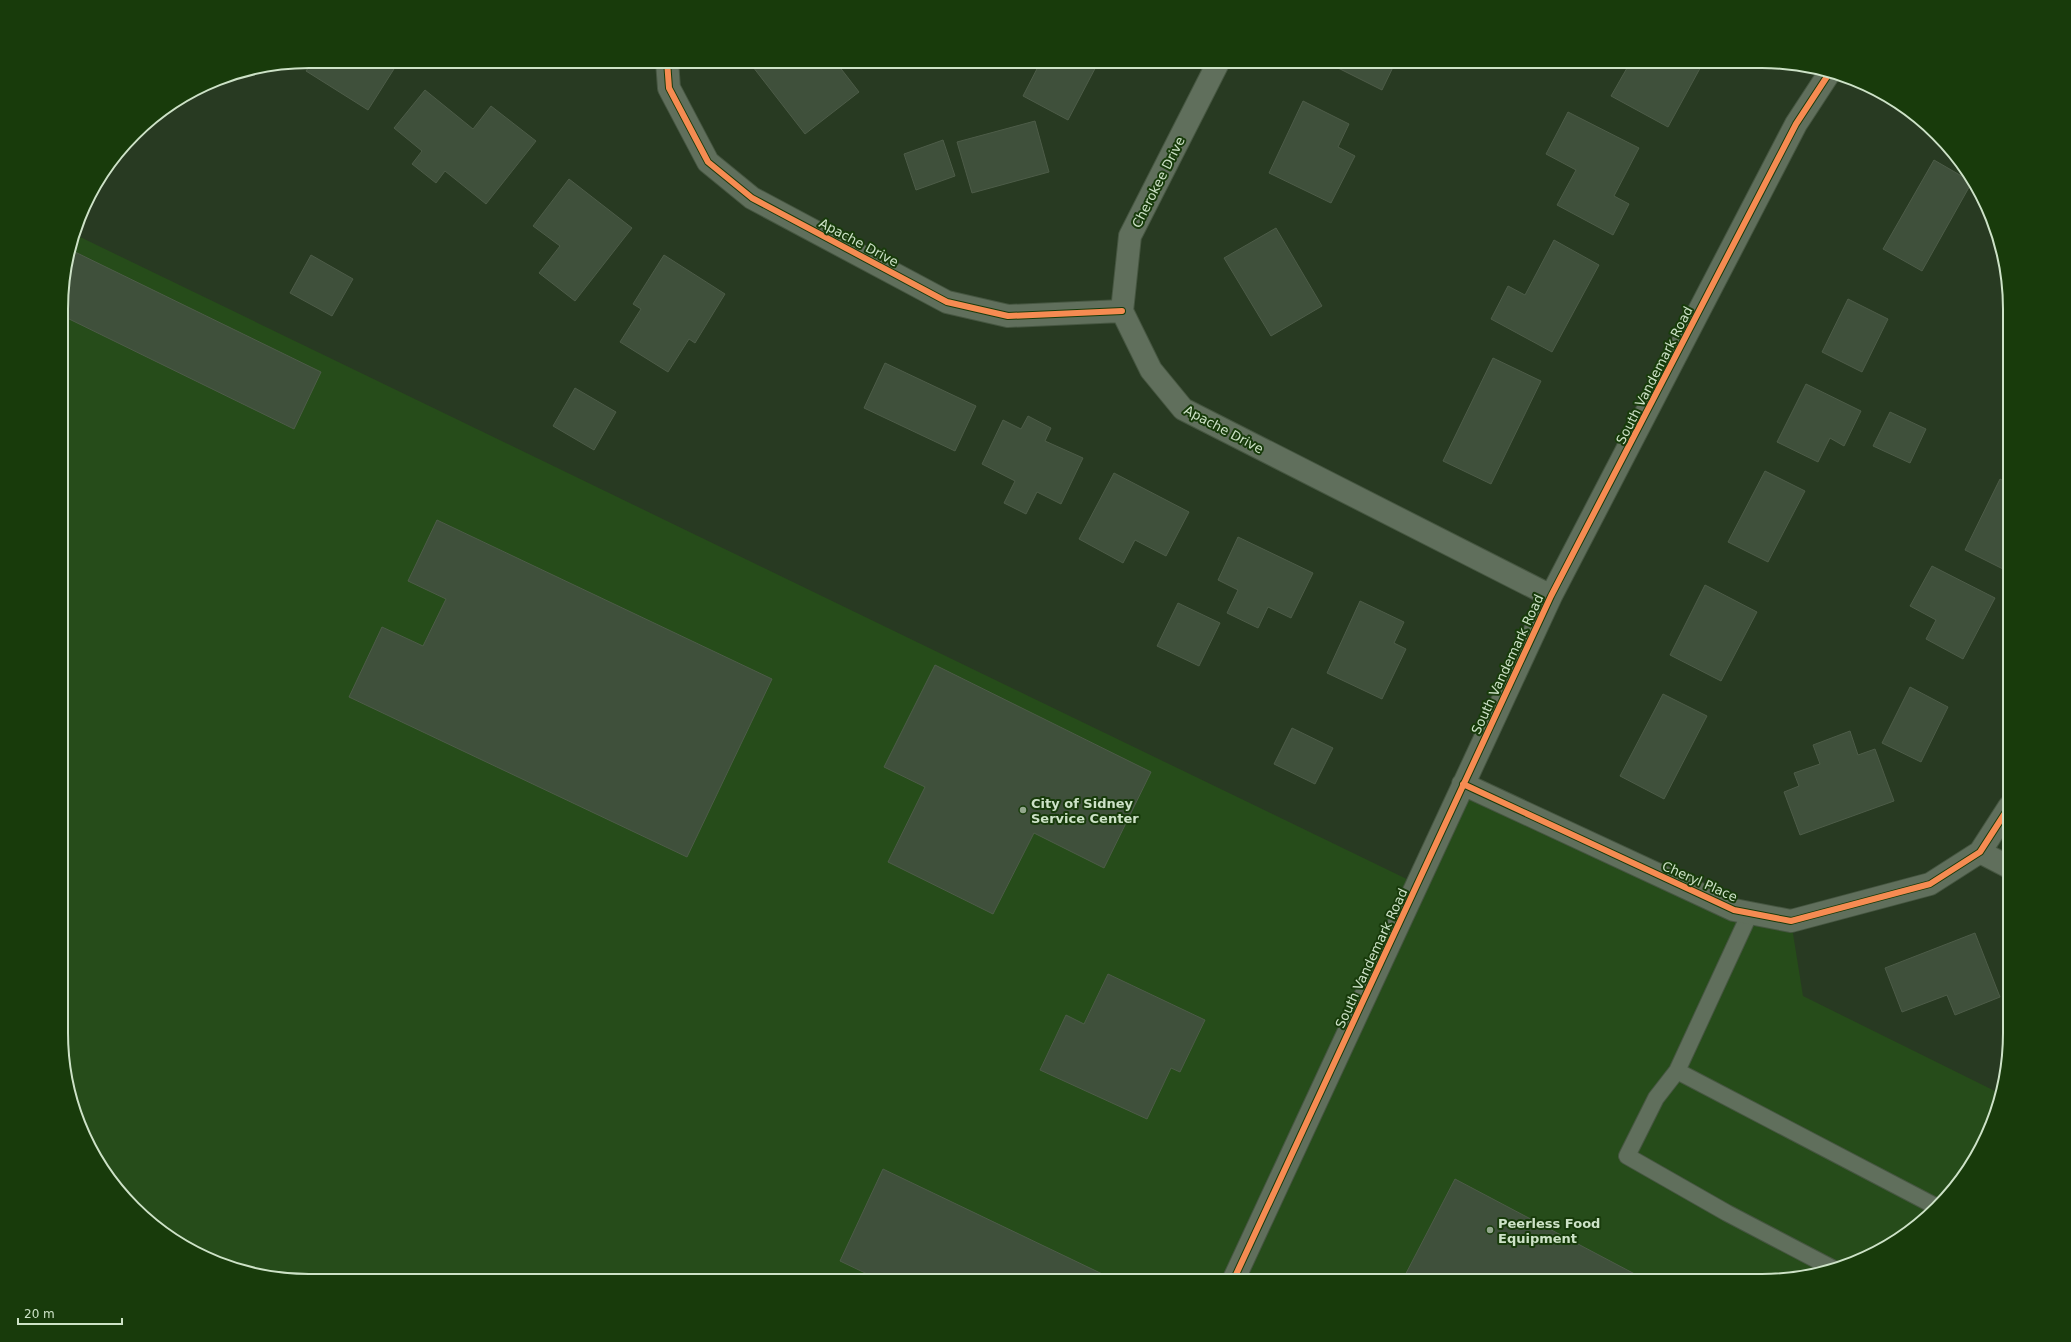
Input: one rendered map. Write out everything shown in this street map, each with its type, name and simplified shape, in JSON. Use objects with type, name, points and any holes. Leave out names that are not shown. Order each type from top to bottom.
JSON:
[{"type":"street","name":"Apache Drive","points":[[668,68],[669,88],[708,162],[752,198],[947,302],[1008,316],[1122,311],[1151,370],[1183,409],[1551,596]]},
{"type":"street","name":"Cherokee Drive","points":[[1122,311],[1130,236],[1215,68]]},
{"type":"street","name":"South Vandemark Road","points":[[1237,1274],[1551,596],[1796,124],[1827,77]]},
{"type":"street","name":"Cheryl Place","points":[[1463,784],[1734,910],[1792,920],[1930,884],[1980,852]]},
{"type":"street","points":[[2003,818],[1980,852],[2003,864]]},
{"type":"lane","points":[[1750,913],[1677,1071],[1656,1098],[1627,1156],[1727,1213],[1827,1265]]},
{"type":"lane","points":[[1677,1071],[1931,1204]]},
{"type":"shaded area","points":[[79,237],[1417,884],[1463,784],[1734,910],[1791,921],[1803,996],[1996,1091],[1985,1125],[1971,1153],[1953,1180],[1921,1214],[1882,1242],[1854,1256],[1824,1266],[1793,1272],[1762,1274],[309,1274],[278,1272],[262,1269],[247,1266],[217,1256],[189,1242],[162,1224],[128,1192],[118,1180],[100,1153],[86,1125],[76,1095],[70,1064],[68,1033],[68,309],[70,278]]},
{"type":"building","points":[[309,68],[395,68],[368,110],[306,71]]},
{"type":"building","points":[[754,68],[840,68],[859,92],[805,134]]},
{"type":"building","points":[[1037,68],[1095,68],[1068,120],[1023,96]]},
{"type":"building","points":[[1338,68],[1393,68],[1382,90]]},
{"type":"building","points":[[1627,68],[1700,68],[1668,127],[1611,96]]},
{"type":"building","points":[[425,90],[473,129],[491,106],[536,141],[486,204],[445,171],[436,183],[412,164],[422,151],[394,128]]},
{"type":"building","points":[[1303,101],[1349,124],[1338,147],[1355,156],[1331,203],[1269,173]]},
{"type":"building","points":[[1568,112],[1639,148],[1614,196],[1629,204],[1613,235],[1557,205],[1576,170],[1546,154]]},
{"type":"building","points":[[1035,121],[1049,172],[972,193],[957,142]]},
{"type":"building","points":[[943,140],[955,176],[916,190],[904,154]]},
{"type":"building","points":[[1934,160],[1963,177],[1969,187],[1922,271],[1883,249]]},
{"type":"building","points":[[569,179],[632,228],[575,301],[539,273],[560,246],[533,226]]},
{"type":"building","points":[[1276,228],[1322,306],[1271,336],[1224,258]]},
{"type":"building","points":[[1554,240],[1599,265],[1552,352],[1491,319],[1508,286],[1525,295]]},
{"type":"building","points":[[75,252],[321,372],[294,429],[68,318],[70,278]]},
{"type":"building","points":[[311,255],[353,279],[332,316],[290,293]]},
{"type":"building","points":[[664,255],[725,294],[695,343],[689,339],[668,372],[620,342],[641,309],[633,304]]},
{"type":"building","points":[[1848,299],[1888,319],[1862,372],[1822,352]]},
{"type":"building","points":[[1493,358],[1541,381],[1491,484],[1443,461]]},
{"type":"building","points":[[885,363],[976,406],[955,451],[864,408]]},
{"type":"building","points":[[1806,384],[1861,411],[1844,446],[1830,438],[1818,462],[1777,442]]},
{"type":"building","points":[[575,388],[616,412],[594,450],[553,426]]},
{"type":"building","points":[[1890,412],[1926,429],[1910,463],[1873,446]]},
{"type":"building","points":[[1028,416],[1051,428],[1045,441],[1083,458],[1061,504],[1037,492],[1026,514],[1004,503],[1015,481],[982,464],[1003,420],[1021,429]]},
{"type":"building","points":[[1765,471],[1805,491],[1768,562],[1728,542]]},
{"type":"building","points":[[1114,473],[1189,512],[1166,556],[1135,540],[1123,563],[1079,539]]},
{"type":"building","points":[[2000,479],[2003,481],[2003,569],[1965,550]]},
{"type":"building","points":[[437,520],[772,679],[687,857],[349,697],[382,627],[423,646],[446,599],[408,581]]},
{"type":"building","points":[[1238,537],[1313,573],[1291,618],[1268,607],[1258,628],[1227,613],[1238,590],[1218,580]]},
{"type":"building","points":[[1932,566],[1995,598],[1963,659],[1926,639],[1936,620],[1910,606]]},
{"type":"building","points":[[1705,585],[1757,612],[1721,681],[1670,655]]},
{"type":"building","points":[[1360,601],[1404,622],[1394,643],[1406,649],[1382,699],[1327,673]]},
{"type":"building","points":[[1178,603],[1220,623],[1199,666],[1157,646]]},
{"type":"building","name":"City of Sidney Service Center","points":[[935,665],[1151,772],[1104,868],[1034,833],[993,914],[888,862],[925,787],[884,767]]},
{"type":"building","points":[[1910,687],[1948,707],[1921,762],[1882,743]]},
{"type":"building","points":[[1663,694],[1707,716],[1664,799],[1620,776]]},
{"type":"building","points":[[1292,728],[1333,748],[1315,784],[1274,764]]},
{"type":"building","points":[[1850,731],[1858,755],[1875,749],[1894,801],[1800,835],[1784,792],[1799,786],[1794,773],[1820,764],[1813,745]]},
{"type":"building","points":[[1975,933],[2000,997],[1955,1015],[1947,995],[1902,1012],[1885,968]]},
{"type":"building","points":[[1108,974],[1205,1020],[1180,1072],[1171,1068],[1147,1119],[1040,1070],[1066,1015],[1084,1024]]},
{"type":"building","points":[[883,1169],[1102,1274],[867,1274],[840,1261]]},
{"type":"building","name":"Peerless Food Equipment","points":[[1455,1179],[1635,1274],[1406,1274]]},
{"type":"cycle path","points":[[668,68],[669,88],[708,162],[752,198],[947,302],[1008,316],[1122,311]]},
{"type":"cycle path","points":[[1236,1274],[1551,596],[1796,124],[1827,77]]},
{"type":"cycle path","points":[[1463,784],[1734,910],[1791,921],[1930,884],[1980,852],[2003,816]]},
{"type":"place","name":"City of Sidney Service Center","points":[[1023,810]]},
{"type":"place","name":"Peerless Food Equipment","points":[[1490,1230]]}]
